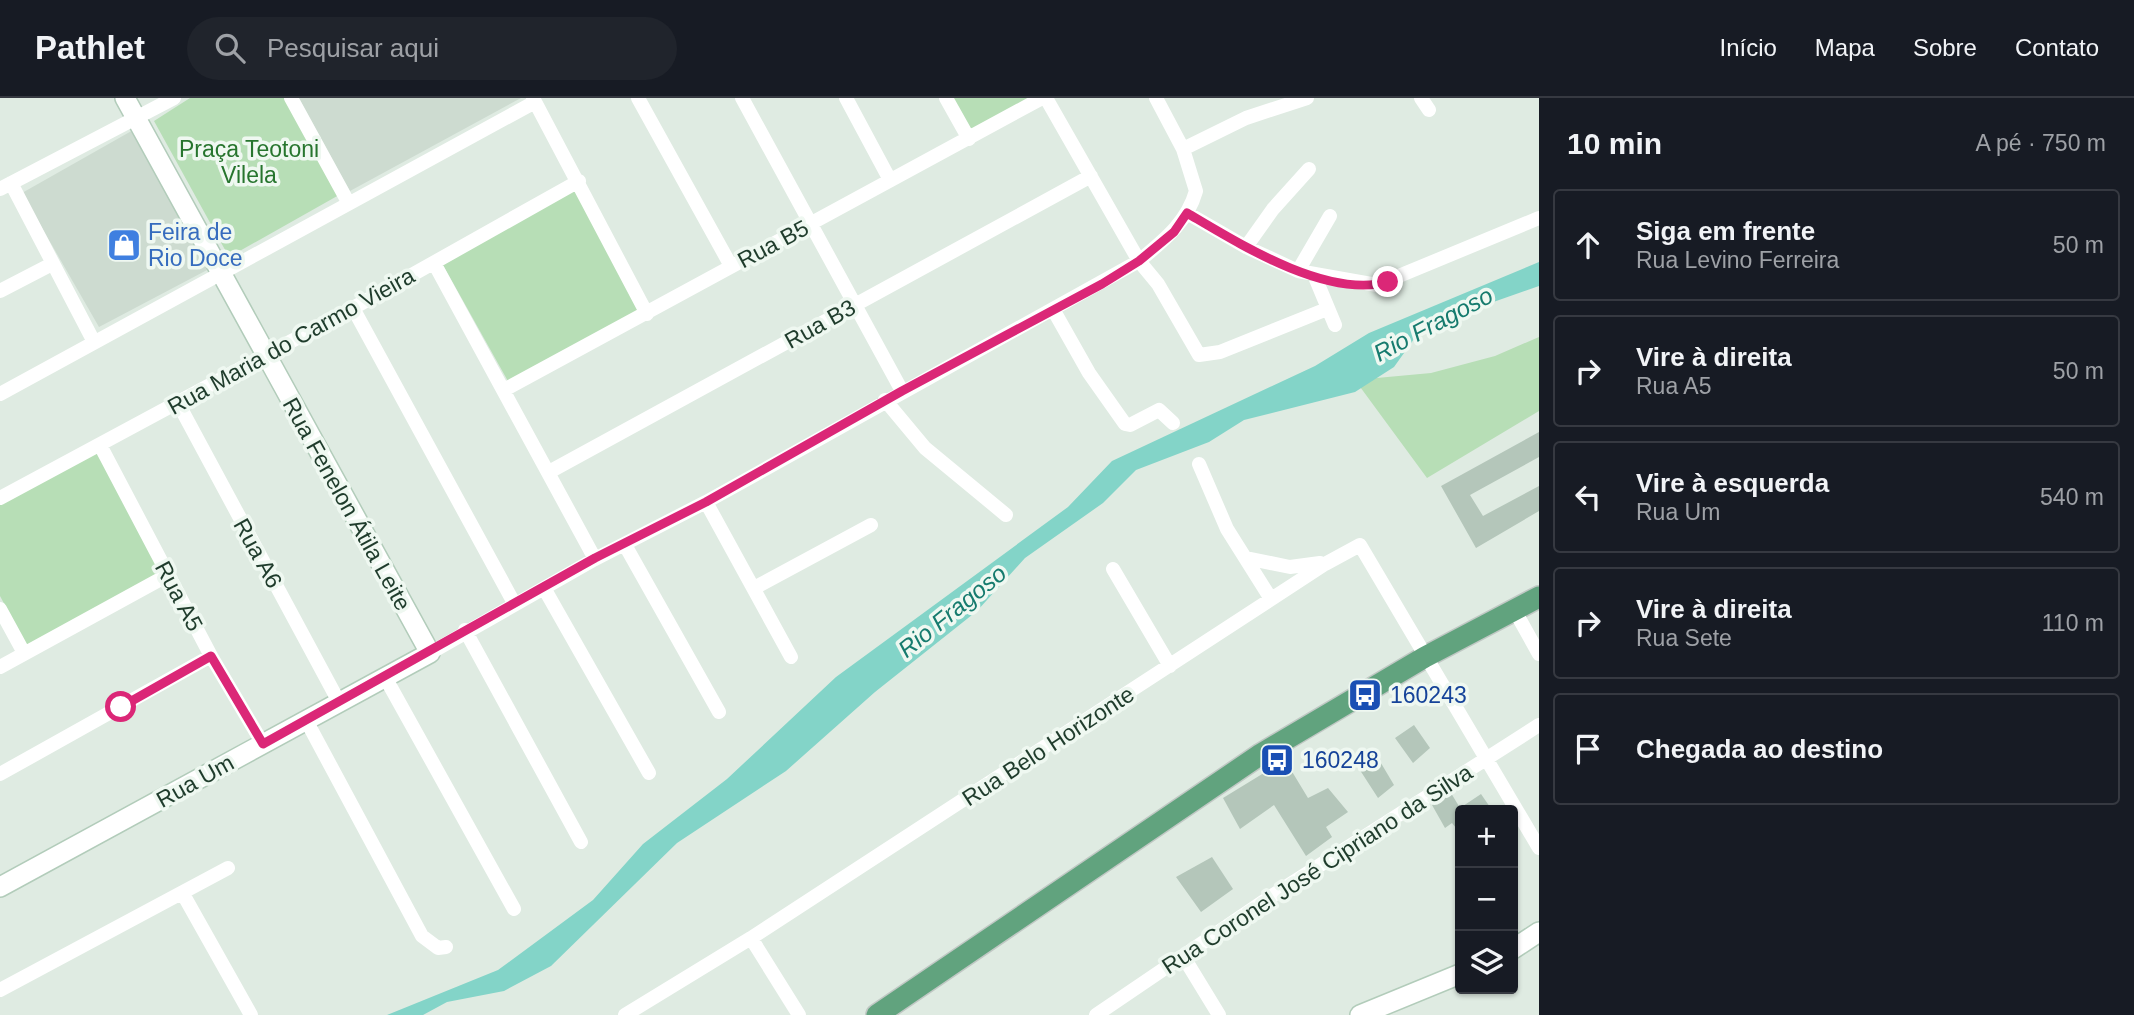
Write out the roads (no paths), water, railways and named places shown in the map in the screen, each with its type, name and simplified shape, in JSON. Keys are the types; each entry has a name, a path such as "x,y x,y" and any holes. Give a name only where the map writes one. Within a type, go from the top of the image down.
{"main road":[{"path":"877,1015 1261,754 1425,657 1539,597"}],"street":[{"name":"Rua Fenelon Átila Leite","path":"125,98 430,653"},
{"path":"94,342 6,186 174,98"},
{"path":"291,98 348,202"},
{"path":"638,98 731,266"},
{"path":"742,98 902,391"},
{"path":"846,98 890,180"},
{"path":"946,98 970,139"},
{"path":"1044,98 1139,261 1158,284 1199,355 1204,356 1327,309"},
{"name":"Rua B5","path":"504,390 1044,98"},
{"path":"1156,98 1183,149 1196,191 1187,213 1246,247 1315,277 1377,285 1539,218"},
{"path":"1183,149 1271,103 1307,98"},
{"path":"0,394 534,100 647,314"},
{"path":"1246,247 1273,209 1309,169"},
{"name":"Rua B3","path":"549,472 1091,176"},
{"name":"Rua Maria do Carmo Vieira","path":"0,498 353,308 579,181"},
{"name":"Rua Um","path":"0,887 430,653 465,630 595,558 706,502 885,400 1054,311 1139,261 1174,232 1187,213"},
{"path":"1298,271 1330,216"},
{"path":"434,263 595,558"},
{"path":"0,291 52,264"},
{"path":"1315,277 1335,325"},
{"path":"353,308 514,603"},
{"path":"1054,311 1118,417 1130,425 1159,410 1173,423"},
{"path":"885,400 925,448 1006,515"},
{"name":"Rua A6","path":"178,403 339,702"},
{"name":"Rua A5","path":"100,445 211,656 263,744"},
{"path":"1199,464 1227,529 1271,599"},
{"path":"706,502 791,657"},
{"path":"754,588 871,525"},
{"path":"625,545 719,712"},
{"name":"Rua Belo Horizonte","path":"625,1015 751,938 1271,599 1360,545 1425,657"},
{"path":"1246,558 1290,567 1334,559"},
{"path":"1114,569 1170,666"},
{"path":"0,667 168,575"},
{"path":"544,588 649,773"},
{"path":"0,610 24,653"},
{"path":"1515,611 1539,654"},
{"path":"465,630 582,842"},
{"path":"0,774 211,656"},
{"path":"1425,657 1539,848"},
{"path":"386,677 514,909"},
{"path":"306,720 422,936 438,948 446,947"},
{"name":"Rua Coronel José Cipriano da Silva","path":"1096,1015 1539,725"},
{"path":"0,990 229,868"},
{"path":"183,894 251,1015"},
{"path":"1518,946 1539,932"},
{"path":"751,938 799,1015"},
{"path":"1183,956 1219,1015"},
{"path":"1360,1015 1455,976"}],"water":[{"name":"Rio Fragoso","path":"1539,262 1539,286 1465,312 1414,339 1394,367 1355,392 1244,420 1209,442 1136,470 1103,503 1025,558 977,611 875,692 786,771 677,843 551,966 504,991 447,1002 423,1015 387,1015 498,970 593,900 643,844 727,779 836,677 1068,507 1112,461 1315,366 1369,333"}],"place":[{"name":"Feira de Rio Doce","path":"124,245"},
{"name":"160243","path":"1365,695"},
{"name":"160248","path":"1277,760"}],"park label":[{"name":"Praça Teotoni Vilela","path":"249,162"}]}
